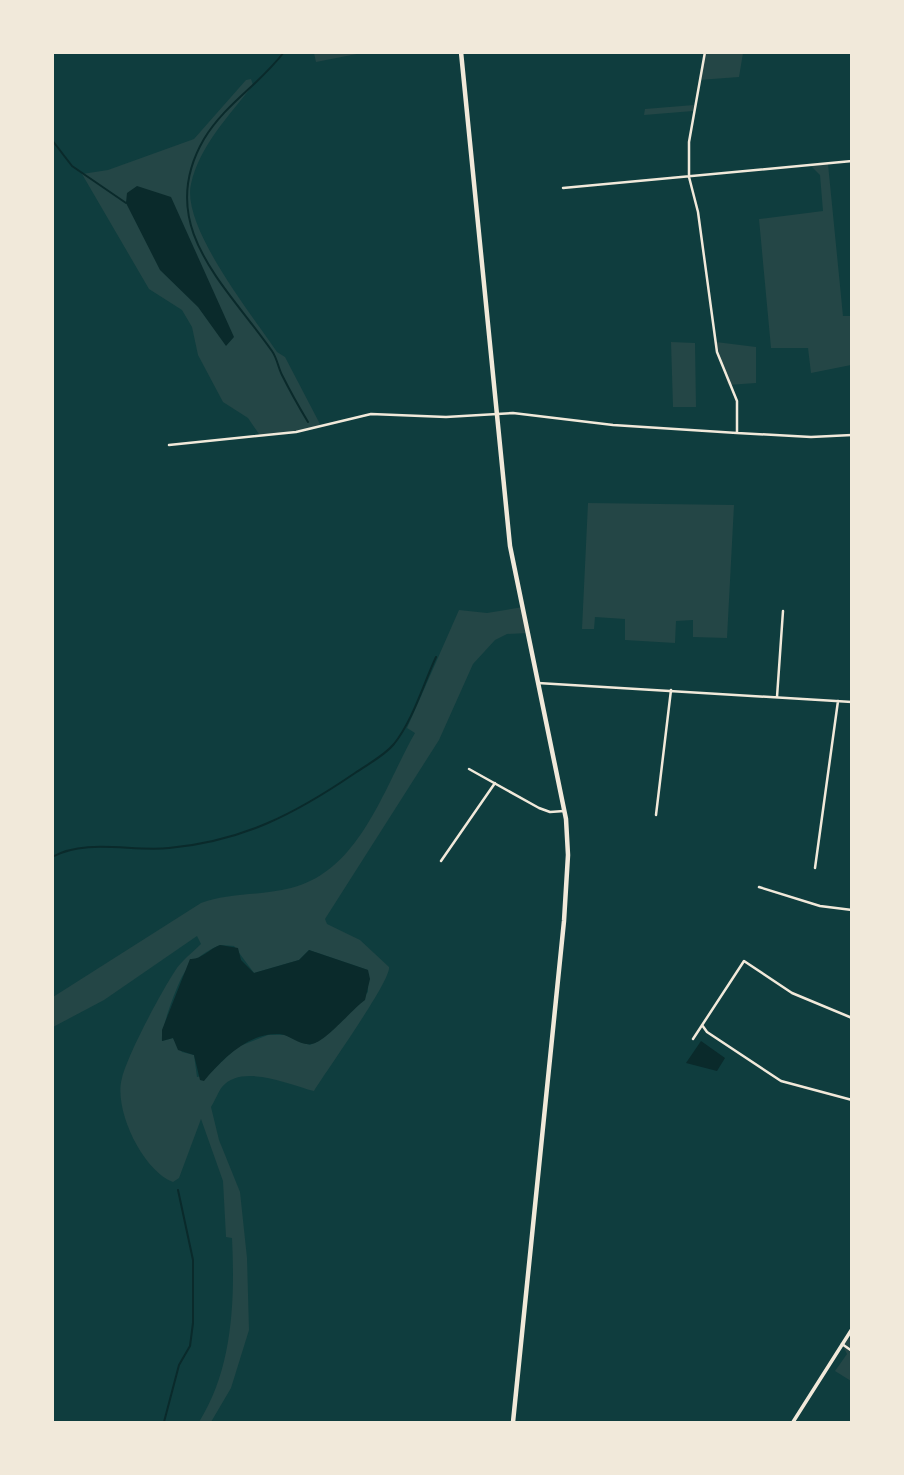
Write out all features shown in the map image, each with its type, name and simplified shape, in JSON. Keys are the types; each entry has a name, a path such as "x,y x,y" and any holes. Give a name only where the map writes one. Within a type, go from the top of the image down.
{"main road":[{"path":"461,52 510,546 564,811 568,855 564,921 513,1423"},
{"path":"793,1423 852,1329"}],"street":[{"path":"705,52 689,142 689,177 698,212 718,352 728,385 737,401 737,433"},
{"path":"563,188 852,161"},
{"path":"169,445 296,432 360,414 446,417 496,413 737,433 811,437 852,435"},
{"path":"777,697 783,611"},
{"path":"537,682 852,702"},
{"path":"656,815 671,690"},
{"path":"815,868 838,701"},
{"path":"469,769 550,812 564,811"},
{"path":"441,862 495,783"},
{"path":"759,887 820,906 852,910"},
{"path":"693,1039 744,961 792,993 852,1018"},
{"path":"702,1025 707,1032 781,1081 852,1100"},
{"path":"842,1344 852,1351"}],"shaded area":[{"path":"314,52 367,52 316,62 314,53"},
{"path":"705,53 743,53 739,77 699,80"},
{"path":"251,79 253,85 201,156 191,184 191,202 207,247 277,352 285,357 321,426 261,437 248,418 223,402 198,355 192,327 182,310 149,289 82,174 108,170 194,139 246,80"},
{"path":"694,105 693,111 644,115 645,109"},
{"path":"828,164 843,316 851,316 851,365 811,373 808,348 771,348 759,219 823,211 820,175 810,165"},
{"path":"137,186 171,197 234,337 226,346 198,307 160,270 126,203 127,193"},
{"path":"671,342 695,343 696,407 673,407"},
{"path":"716,342 756,347 756,383 728,385"},
{"path":"588,503 734,505 727,638 693,637 693,620 676,621 675,643 625,640 625,619 595,617 594,629 582,629"},
{"path":"523,607 528,633 507,634 495,640 473,664 439,740 325,919 327,924 360,940 389,967 380,989 314,1091 266,1078 241,1077 222,1087 211,1107 219,1140 240,1192 247,1258 249,1330 231,1388 211,1422 199,1422 219,1379 232,1309 232,1238 226,1237 223,1181 201,1119 179,1178 173,1182 162,1176 141,1152 133,1138 126,1122 120,1091 125,1067 154,1008 178,967 201,944 197,936 104,1000 53,1027 53,997 201,903 223,897 291,888 315,879 335,864 367,824 415,733 407,728 459,610 487,613","holes":["220,945 234,946 254,973 299,960 309,950 368,970 368,992 318,1041 310,1045 285,1035 268,1035 237,1047 209,1074 197,1077 194,1055 182,1052 173,1038 162,1041 167,1017 182,977 192,963"]},
{"path":"220,945 238,948 241,960 254,973 299,960 309,950 368,970 370,979 365,1000 317,1042 303,1043 280,1034 258,1037 237,1048 204,1081 200,1080 194,1055 178,1050 173,1038 162,1041 162,1030 190,959 198,958"},
{"path":"701,1041 725,1058 717,1071 686,1063"},
{"path":"847,1337 851,1340 851,1381 835,1371 847,1354 842,1344"}],"waterway":[{"path":"284,52 222,115 204,139 191,170 187,199 191,226 202,252 217,277 274,354 282,375 308,422"},
{"path":"52,140 72,166 126,203"},
{"path":"52,857 79,848 155,849 196,844 245,832 289,813 333,788 390,748 407,724 436,657"},
{"path":"164,1422 179,1365 190,1346 193,1323 193,1260 178,1190"}]}
